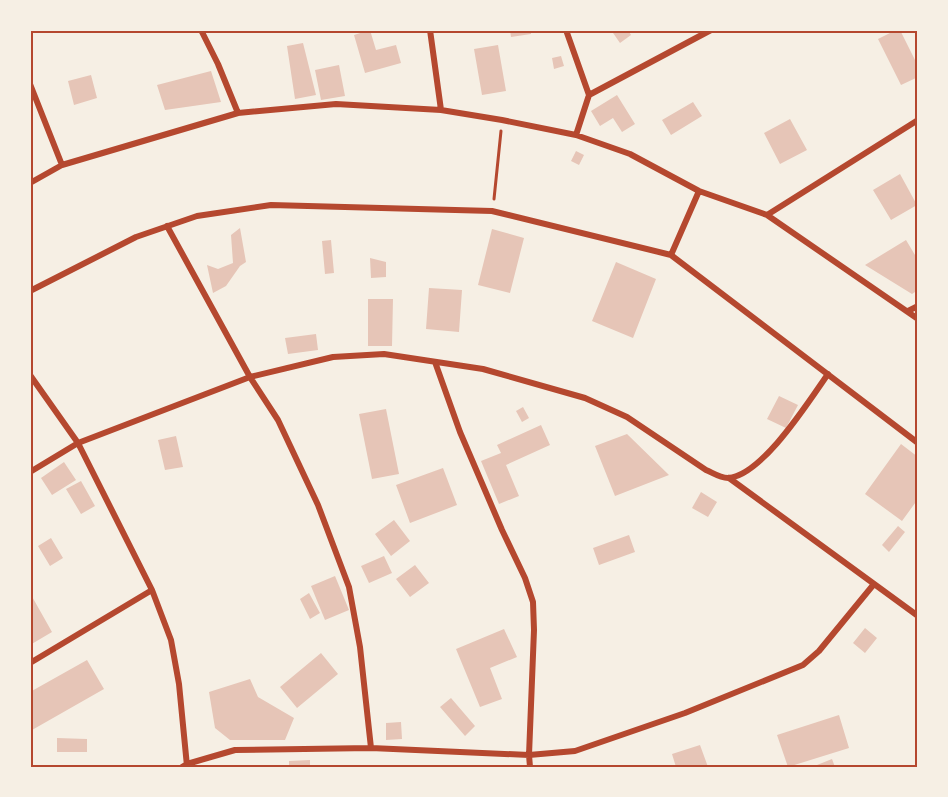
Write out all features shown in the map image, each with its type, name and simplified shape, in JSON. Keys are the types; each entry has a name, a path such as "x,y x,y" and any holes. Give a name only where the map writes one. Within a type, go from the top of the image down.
{"street":[{"path":"201,30 238,113"},
{"path":"430,30 441,110"},
{"path":"566,30 589,95 576,135"},
{"path":"589,95 711,30"},
{"path":"30,84 62,165"},
{"path":"30,183 62,165 238,113 336,104 441,110 576,135 630,154 699,191 767,215 918,319"},
{"path":"767,215 918,120"},
{"path":"671,255 699,191"},
{"path":"30,291 136,237 197,216 271,205 492,211 671,255 918,443"},
{"path":"167,226 250,377 278,420 313,494 349,587 360,647 371,748"},
{"path":"908,312 918,306"},
{"path":"30,472 78,443 250,377 333,357 384,354 483,369 585,398 627,417 706,470 720,477 729,478 740,474 773,449 828,374"},
{"path":"435,362 460,432 525,578 533,602 530,767"},
{"path":"30,375 78,443 152,590 171,640 179,684 185,766 235,750 371,748 529,755 575,751 685,713 803,665 819,651 874,584"},
{"path":"729,478 918,616"},
{"path":"30,663 152,590"}],"path":[{"path":"492,211 502,120"}],"building":[{"path":"370,30 376,50 396,45 401,63 365,73 354,35"},
{"path":"510,30 531,30 531,34 511,37"},
{"path":"611,30 628,30 631,35 620,43"},
{"path":"900,30 918,66 918,77 901,85 878,39"},
{"path":"303,43 316,95 295,99 287,46"},
{"path":"498,45 506,91 482,95 474,49"},
{"path":"561,56 564,66 554,69 552,58"},
{"path":"339,65 345,96 321,100 315,70"},
{"path":"211,71 221,102 165,110 157,85"},
{"path":"91,75 97,98 74,105 68,81"},
{"path":"617,95 635,124 622,132 613,118 600,126 591,111"},
{"path":"693,102 702,116 671,135 662,120"},
{"path":"790,119 807,150 780,164 764,133"},
{"path":"576,151 584,155 579,165 571,161"},
{"path":"900,174 917,205 891,220 873,190"},
{"path":"240,228 246,262 240,266 226,286 213,293 207,265 218,269 233,263 231,235"},
{"path":"492,229 524,238 510,293 478,285"},
{"path":"331,240 334,273 325,274 322,241"},
{"path":"906,240 918,260 918,290 912,294 865,265"},
{"path":"370,258 386,262 386,277 371,278"},
{"path":"616,262 656,279 633,338 592,321"},
{"path":"429,288 462,290 459,332 426,329"},
{"path":"368,299 393,299 392,346 368,346"},
{"path":"316,334 318,350 288,354 285,338"},
{"path":"779,396 798,405 786,428 767,419"},
{"path":"523,407 529,418 522,422 516,411"},
{"path":"386,409 399,474 372,479 359,414"},
{"path":"541,425 550,445 506,465 519,496 499,504 481,461 501,453 497,445"},
{"path":"627,434 669,475 615,496 595,446"},
{"path":"176,436 183,467 165,470 158,440"},
{"path":"901,444 918,457 918,499 902,521 865,494"},
{"path":"64,462 76,480 52,495 41,478"},
{"path":"443,468 457,505 410,523 396,485"},
{"path":"81,481 95,506 81,514 66,489"},
{"path":"701,492 717,502 708,517 692,508"},
{"path":"394,520 410,541 391,556 375,534"},
{"path":"898,526 905,532 889,552 882,545"},
{"path":"629,535 635,552 599,565 593,548"},
{"path":"51,538 63,558 50,566 38,546"},
{"path":"384,556 392,573 369,583 361,566"},
{"path":"415,565 429,583 410,597 396,579"},
{"path":"335,576 349,610 325,620 311,586"},
{"path":"30,593 52,632 30,645"},
{"path":"309,593 320,613 310,619 300,599"},
{"path":"865,628 877,638 865,653 853,643"},
{"path":"504,629 517,657 490,668 502,699 480,707 456,649"},
{"path":"321,653 338,674 297,708 280,687"},
{"path":"87,660 104,689 32,730 30,692"},
{"path":"250,679 258,697 294,718 285,740 230,740 215,728 209,692"},
{"path":"451,698 475,726 465,736 440,707"},
{"path":"839,715 849,748 788,767 777,735"},
{"path":"401,722 402,739 386,740 386,723"},
{"path":"57,738 87,739 87,752 57,752"},
{"path":"700,745 708,767 676,767 672,754"},
{"path":"832,759 835,767 812,767"},
{"path":"310,760 310,767 289,767 289,761"}]}
